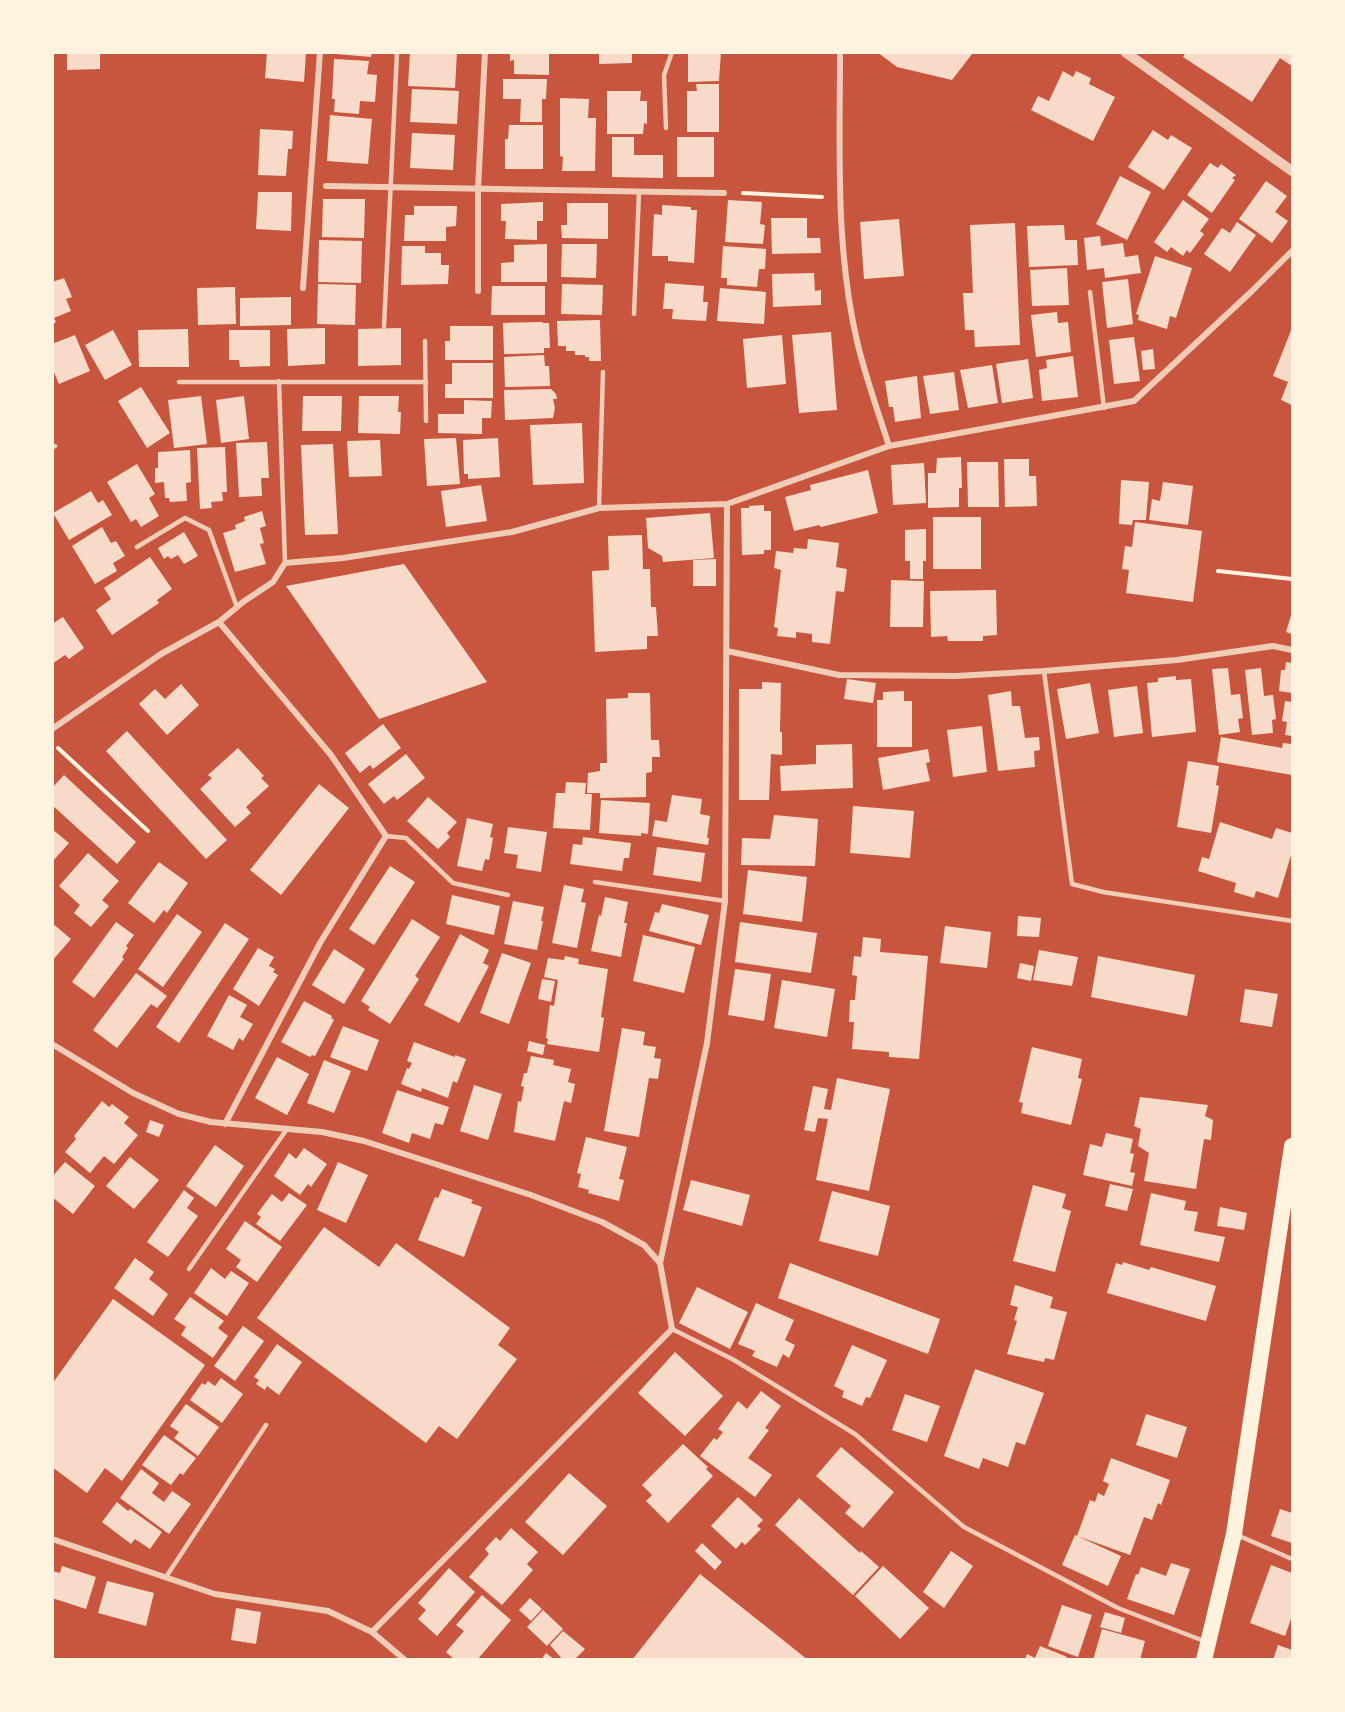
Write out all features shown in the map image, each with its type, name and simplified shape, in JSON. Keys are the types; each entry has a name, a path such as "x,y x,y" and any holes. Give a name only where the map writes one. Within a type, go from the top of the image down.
{"highway":[{"path":"1206,1651 1234,1534 1293,1146"}],"street":[{"path":"303,288 320,52"},
{"path":"478,291 478,189 485,52"},
{"path":"840,52 839,198 846,274 857,341 889,446"},
{"path":"1125,52 1293,171"},
{"path":"327,186 724,193"},
{"path":"52,729 161,654 219,622 273,582 285,563 343,558 512,532 599,508 727,504 889,446 1134,401 1293,251"},
{"path":"372,1632 672,1329 660,1263 707,1043 725,901 727,504"},
{"path":"219,622 331,755 386,836 320,943 225,1124"},
{"path":"727,651 839,675 956,676 1177,660 1274,646 1293,650"},
{"path":"52,1044 133,1093 179,1114 225,1124 322,1132 364,1141 531,1195 602,1222 644,1245 660,1263"},
{"path":"52,1539 215,1594 328,1611 372,1632 405,1659"}],"lane":[{"path":"384,327 397,52"},
{"path":"666,128 664,75 672,52"},
{"path":"634,314 639,192"},
{"path":"1090,292 1104,408"},
{"path":"425,341 426,421"},
{"path":"599,508 603,372"},
{"path":"279,381 285,563"},
{"path":"180,382 426,382"},
{"path":"136,548 185,518 208,530 237,607"},
{"path":"1044,671 1072,884 1103,892 1293,921"},
{"path":"386,836 406,838 453,883 508,895"},
{"path":"595,882 725,901"},
{"path":"189,1269 287,1130"},
{"path":"672,1329 734,1360 855,1434 964,1527 1118,1608 1206,1651"},
{"path":"166,1577 266,1425"},
{"path":"1234,1534 1293,1559"}],"path":[{"path":"724,193 839,198"},
{"path":"1218,571 1293,579"},
{"path":"52,744 148,831"}],"building":[{"path":"67,52 100,52 100,69 67,70"},
{"path":"267,52 306,52 304,82 265,78"},
{"path":"336,52 372,52 371,57 336,54"},
{"path":"410,52 457,52 455,88 408,86"},
{"path":"510,52 549,52 549,75 514,74 514,60 510,61"},
{"path":"599,52 632,52 632,63 599,64"},
{"path":"688,52 721,52 719,81 688,82"},
{"path":"877,52 970,52 972,54 952,80 897,67"},
{"path":"1186,52 1292,52 1292,66 1280,58 1252,102 1183,57"},
{"path":"334,59 369,61 367,74 377,75 375,102 360,101 359,114 334,112 335,99 332,99"},
{"path":"1063,71 1073,77 1076,71 1091,78 1089,84 1115,97 1093,141 1031,110 1038,96 1049,101"},
{"path":"503,79 547,79 546,99 542,99 542,122 520,122 521,99 503,99"},
{"path":"696,84 719,84 719,132 687,132 687,91 697,91"},
{"path":"412,89 459,91 457,124 410,122"},
{"path":"607,91 641,91 640,101 647,101 647,124 644,123 643,134 607,134"},
{"path":"560,98 589,99 588,118 596,118 595,171 562,171"},
{"path":"330,115 372,119 368,164 327,161"},
{"path":"509,125 543,125 543,169 505,169 505,139 508,139"},
{"path":"260,129 293,131 292,149 288,149 286,176 258,175"},
{"path":"1153,130 1168,140 1171,135 1192,148 1164,190 1128,167"},
{"path":"412,133 455,135 453,170 410,168"},
{"path":"612,137 634,137 634,155 663,155 663,178 612,177"},
{"path":"677,137 714,137 714,177 677,177"},
{"path":"1210,163 1218,168 1221,164 1236,175 1232,178 1235,180 1212,213 1187,195"},
{"path":"1120,176 1151,192 1127,240 1096,224"},
{"path":"1266,181 1287,196 1275,212 1288,221 1272,243 1239,219"},
{"path":"258,192 292,192 291,231 256,229"},
{"path":"323,199 365,199 364,238 322,237"},
{"path":"728,200 762,202 760,224 765,225 763,244 725,242"},
{"path":"1183,200 1209,219 1200,231 1204,234 1190,253 1187,250 1183,256 1171,247 1167,252 1154,242"},
{"path":"543,202 543,221 537,221 537,240 505,239 506,221 501,221 501,204"},
{"path":"567,203 608,203 608,239 562,238 561,225 567,225"},
{"path":"662,205 691,207 691,210 697,210 694,263 668,261 668,256 652,256 654,214 662,215"},
{"path":"414,206 457,206 456,226 446,227 446,241 404,241 405,215 414,215"},
{"path":"771,218 807,218 807,238 820,238 821,253 772,254"},
{"path":"899,219 904,276 864,279 860,222"},
{"path":"1237,222 1256,235 1230,272 1204,254 1222,228 1230,233"},
{"path":"1015,223 1020,345 975,347 974,330 965,330 963,293 973,293 970,225"},
{"path":"1064,225 1065,240 1077,240 1078,265 1029,267 1027,226"},
{"path":"1100,236 1101,246 1123,243 1125,257 1138,255 1141,273 1105,278 1104,268 1087,270 1084,238"},
{"path":"319,240 362,241 361,283 318,282"},
{"path":"547,244 547,282 501,282 501,263 514,262 514,245"},
{"path":"562,244 597,244 596,278 561,277"},
{"path":"402,246 425,246 425,253 441,253 441,265 449,265 448,284 401,285"},
{"path":"723,246 766,249 765,269 759,269 757,287 727,285 727,278 721,278"},
{"path":"1155,256 1192,268 1176,318 1170,316 1167,329 1138,320 1139,315 1136,314"},
{"path":"1067,268 1069,305 1032,306 1030,270"},
{"path":"814,273 815,291 821,290 821,305 773,307 772,274"},
{"path":"64,278 72,297 66,299 71,311 54,318 56,322 52,324 52,282"},
{"path":"1128,279 1133,324 1107,328 1102,282"},
{"path":"665,283 704,286 703,302 708,302 706,321 672,319 673,309 663,309"},
{"path":"318,284 356,285 355,325 317,324"},
{"path":"562,284 603,285 602,315 561,314"},
{"path":"492,286 545,286 545,315 491,315"},
{"path":"235,287 236,324 198,325 197,288"},
{"path":"720,288 766,292 764,324 717,321"},
{"path":"291,297 291,325 240,326 240,298"},
{"path":"1057,312 1058,323 1068,322 1071,352 1036,357 1031,315"},
{"path":"600,320 601,361 589,361 589,357 585,355 575,355 575,351 566,351 566,346 558,346 557,321"},
{"path":"503,323 549,323 550,348 544,348 544,353 504,354"},
{"path":"450,326 493,326 493,360 445,360 445,341 450,341"},
{"path":"325,328 325,364 288,366 287,329"},
{"path":"401,328 401,365 358,366 358,329"},
{"path":"1292,328 1292,405 1281,400 1288,382 1273,376"},
{"path":"188,329 189,367 139,367 138,330"},
{"path":"113,330 132,365 105,380 85,345"},
{"path":"229,330 270,330 270,366 240,367 239,360 229,360"},
{"path":"831,332 837,410 799,413 792,335"},
{"path":"75,335 90,371 59,384 52,368 52,344"},
{"path":"782,335 786,384 747,388 743,339"},
{"path":"1134,337 1140,381 1114,384 1109,340"},
{"path":"1153,349 1155,369 1143,370 1141,351"},
{"path":"544,355 545,366 549,366 550,386 505,387 504,357"},
{"path":"1073,356 1078,397 1042,401 1039,370 1047,368 1046,360"},
{"path":"1028,359 1033,398 1002,403 996,364"},
{"path":"452,363 493,363 493,398 445,398 445,384 452,384"},
{"path":"992,365 998,403 968,408 960,370"},
{"path":"954,372 959,410 930,414 923,376"},
{"path":"917,376 921,418 895,422 893,407 889,407 885,381"},
{"path":"141,387 170,433 147,448 118,401"},
{"path":"551,389 557,399 553,399 555,408 553,418 505,420 504,390"},
{"path":"201,396 207,444 174,448 168,400"},
{"path":"244,396 249,439 221,443 216,400"},
{"path":"303,396 342,396 341,431 302,431"},
{"path":"359,396 399,396 400,434 358,433"},
{"path":"464,400 492,401 491,418 482,418 482,434 438,433 438,414 464,414"},
{"path":"582,423 584,483 533,485 530,425"},
{"path":"456,438 460,484 427,486 424,439"},
{"path":"498,438 500,477 468,479 468,474 464,474 463,440"},
{"path":"380,440 382,476 349,477 347,441"},
{"path":"267,442 269,478 261,478 262,496 239,497 236,443"},
{"path":"333,444 338,534 305,535 301,445"},
{"path":"225,447 227,492 222,492 223,501 211,502 212,508 200,509 197,448"},
{"path":"190,450 191,482 186,483 187,501 170,502 169,498 165,498 164,482 155,483 158,452"},
{"path":"961,457 962,488 959,488 959,507 928,508 928,473 936,473 937,458"},
{"path":"1004,459 1029,459 1029,476 1036,476 1037,506 1005,507"},
{"path":"967,462 998,462 999,507 968,507"},
{"path":"924,463 926,503 893,505 891,465"},
{"path":"137,464 155,494 149,498 159,516 141,527 136,519 131,522 107,482"},
{"path":"868,470 878,513 794,531 785,497 811,490 810,485"},
{"path":"1121,480 1149,482 1146,520 1133,520 1132,525 1119,524"},
{"path":"1163,482 1193,486 1188,525 1149,520 1152,499 1160,501"},
{"path":"481,485 487,521 446,527 441,491"},
{"path":"91,491 98,503 103,500 112,515 69,540 53,513"},
{"path":"764,505 764,511 771,511 771,550 764,550 764,554 742,555 741,508"},
{"path":"262,511 266,526 260,528 264,543 260,544 266,564 235,572 223,533 236,529 235,525 245,521 244,517"},
{"path":"710,513 714,558 663,562 662,556 648,548 646,518"},
{"path":"933,517 981,517 981,569 933,569"},
{"path":"1135,522 1202,531 1193,602 1126,593 1129,570 1122,569 1125,546 1132,547"},
{"path":"102,527 111,543 116,541 125,556 113,563 117,571 95,584 72,546"},
{"path":"926,529 926,561 923,561 923,579 910,579 910,561 905,561 905,530"},
{"path":"184,532 198,556 184,564 178,555 171,559 168,556 164,559 158,548"},
{"path":"642,535 643,569 650,569 651,607 656,607 658,636 647,636 647,649 595,652 592,571 609,570 608,536"},
{"path":"808,539 839,543 836,567 847,569 844,592 836,591 830,644 812,642 812,634 796,632 796,638 777,636 778,628 774,627 781,570 774,568 776,551 793,553 794,548 807,549"},
{"path":"150,557 172,589 157,600 159,603 112,635 96,610 111,599 104,588"},
{"path":"716,559 716,586 693,586 693,560"},
{"path":"404,564 487,682 379,719 286,586"},
{"path":"891,580 924,581 923,627 890,627"},
{"path":"996,590 997,635 983,636 983,641 948,641 947,636 931,637 930,591"},
{"path":"1292,612 1292,634 1286,632"},
{"path":"63,617 84,648 69,659 65,655 52,664 52,624"},
{"path":"1286,662 1292,663 1292,693 1279,691 1281,670 1285,670"},
{"path":"1228,668 1231,695 1240,694 1243,718 1238,719 1240,732 1219,735 1212,669"},
{"path":"1261,668 1264,696 1273,695 1276,719 1272,720 1273,733 1252,735 1245,670"},
{"path":"1176,676 1176,680 1191,679 1196,732 1152,737 1147,683 1158,682 1158,678"},
{"path":"847,679 876,683 873,703 844,699"},
{"path":"762,682 781,683 782,755 771,754 769,800 739,800 739,689 762,689"},
{"path":"1090,683 1099,733 1066,739 1057,689"},
{"path":"181,684 199,705 167,735 139,704 155,689 165,699"},
{"path":"1137,686 1143,733 1114,737 1108,690"},
{"path":"904,691 904,701 912,701 912,747 877,747 877,700 883,700 883,692"},
{"path":"1011,691 1012,706 1020,706 1025,738 1039,737 1040,750 1034,751 1035,767 998,771 988,695"},
{"path":"628,693 650,693 651,740 659,740 660,757 652,757 652,772 646,773 646,797 600,798 600,793 587,793 588,773 600,771 600,763 607,763 606,699 628,698"},
{"path":"1285,701 1292,702 1292,736 1285,735 1287,722 1282,721"},
{"path":"383,724 401,748 373,769 370,765 360,773 345,753"},
{"path":"982,726 987,772 953,777 947,730"},
{"path":"127,731 227,840 206,859 106,751"},
{"path":"1221,737 1282,748 1283,743 1292,744 1292,775 1217,762"},
{"path":"852,744 853,788 781,791 780,766 816,764 816,745"},
{"path":"238,748 264,776 261,778 269,786 246,807 251,813 235,827 200,789 212,778 208,775"},
{"path":"928,749 930,762 926,763 930,781 883,790 878,758"},
{"path":"406,754 425,778 397,800 394,796 384,804 368,784"},
{"path":"1188,761 1219,766 1216,785 1219,786 1211,833 1177,827"},
{"path":"64,775 136,842 117,864 52,805 52,788"},
{"path":"566,782 586,783 585,794 592,794 590,830 553,828 556,793 565,793"},
{"path":"319,784 349,808 281,895 250,870"},
{"path":"672,795 702,799 700,814 710,816 708,845 652,836 655,820 667,822"},
{"path":"428,797 457,822 447,833 450,837 438,849 407,821"},
{"path":"601,800 650,803 648,834 641,833 641,836 599,833"},
{"path":"853,806 914,811 910,858 850,853"},
{"path":"774,815 818,819 815,866 741,865 742,838 770,839"},
{"path":"467,818 493,824 489,860 485,859 482,871 457,866"},
{"path":"1220,822 1272,839 1276,828 1292,833 1292,852 1278,898 1256,891 1254,898 1234,892 1236,883 1198,871 1202,857 1209,859"},
{"path":"508,827 547,832 541,872 516,868 518,855 504,853"},
{"path":"52,829 69,843 52,862"},
{"path":"583,837 631,843 629,858 624,858 622,871 570,864 573,844 582,845"},
{"path":"657,847 705,853 701,882 653,875"},
{"path":"88,853 119,881 102,900 109,906 91,927 74,913 80,905 59,886"},
{"path":"159,862 188,883 167,913 164,910 154,923 128,903"},
{"path":"390,866 415,882 374,945 349,929"},
{"path":"748,870 807,877 802,922 743,914"},
{"path":"564,885 584,889 581,902 586,903 577,948 552,943"},
{"path":"452,895 500,906 494,935 446,924"},
{"path":"605,897 628,902 621,957 591,951"},
{"path":"513,901 544,907 537,950 504,944"},
{"path":"662,904 709,915 701,945 649,931 655,912 659,913"},
{"path":"177,914 202,932 163,987 138,969"},
{"path":"1018,916 1041,918 1039,937 1017,936"},
{"path":"412,919 440,937 415,976 419,979 390,1024 368,1010 370,1007 361,1001"},
{"path":"116,922 134,935 126,946 128,948 122,957 124,959 94,998 72,982"},
{"path":"740,922 817,933 811,973 735,962"},
{"path":"52,923 71,939 52,961"},
{"path":"225,923 249,939 179,1043 156,1027"},
{"path":"945,926 991,932 987,968 940,963"},
{"path":"460,934 489,950 483,963 489,966 459,1023 424,1005"},
{"path":"643,935 695,947 684,993 633,981"},
{"path":"863,937 881,939 880,952 928,956 919,1059 889,1057 889,1052 852,1049 854,1022 849,1022 850,1000 855,1000 857,976 852,975 854,956 861,957"},
{"path":"258,948 274,957 269,966 275,969 273,972 278,975 259,1006 233,989"},
{"path":"334,949 365,969 344,1004 312,985"},
{"path":"1039,950 1078,957 1072,986 1033,980"},
{"path":"502,953 531,963 509,1024 480,1013"},
{"path":"565,956 579,959 578,964 608,969 599,1052 547,1044 550,1005 554,1006 558,980 544,977 548,958 564,960"},
{"path":"1098,956 1195,975 1187,1016 1091,997"},
{"path":"1020,963 1034,966 1031,981 1017,978"},
{"path":"735,969 771,974 764,1021 728,1015"},
{"path":"136,973 167,996 157,1008 151,1004 117,1048 93,1030"},
{"path":"542,979 555,981 551,1002 538,999"},
{"path":"782,980 835,989 827,1037 774,1028"},
{"path":"1245,989 1278,994 1272,1027 1240,1022"},
{"path":"229,995 247,1005 240,1017 253,1024 243,1041 239,1038 233,1050 207,1036"},
{"path":"304,1001 332,1016 334,1020 315,1056 310,1057 281,1042"},
{"path":"343,1026 379,1040 367,1071 330,1057"},
{"path":"622,1028 645,1032 643,1045 656,1047 654,1058 661,1059 658,1079 649,1078 639,1137 604,1131"},
{"path":"529,1041 545,1045 543,1055 527,1051"},
{"path":"414,1042 466,1059 457,1083 453,1081 448,1098 422,1088 421,1092 401,1084 407,1068 409,1069 412,1063 407,1061"},
{"path":"1032,1047 1082,1059 1078,1078 1082,1079 1071,1125 1021,1113 1023,1103 1019,1102"},
{"path":"531,1056 554,1060 553,1065 571,1069 568,1082 575,1084 571,1103 564,1101 555,1141 514,1132 518,1101 521,1102 524,1087 521,1086"},
{"path":"277,1057 309,1074 287,1115 255,1098"},
{"path":"324,1060 351,1071 334,1113 307,1103"},
{"path":"837,1078 890,1089 869,1191 816,1180 828,1119 818,1118 815,1132 804,1130 813,1086 828,1089 824,1109 831,1110"},
{"path":"474,1085 502,1094 488,1140 460,1131"},
{"path":"397,1090 449,1107 443,1125 435,1123 430,1139 412,1133 409,1143 382,1133"},
{"path":"1140,1097 1208,1105 1205,1116 1213,1120 1211,1140 1204,1139 1196,1189 1144,1181 1149,1153 1138,1146 1141,1129 1134,1126"},
{"path":"102,1101 109,1107 112,1104 129,1117 124,1123 138,1135 114,1164 104,1156 90,1173 65,1152 76,1139 74,1136"},
{"path":"150,1120 164,1125 159,1137 146,1132"},
{"path":"1106,1133 1133,1139 1130,1153 1134,1154 1130,1172 1135,1173 1132,1186 1083,1175 1090,1144 1102,1147"},
{"path":"586,1137 627,1147 619,1179 624,1180 619,1201 588,1193 589,1190 578,1187 581,1174 577,1173"},
{"path":"215,1145 244,1166 216,1207 186,1186"},
{"path":"304,1148 327,1164 311,1187 308,1184 300,1195 274,1176 289,1153 296,1159"},
{"path":"130,1157 159,1180 134,1209 106,1186"},
{"path":"65,1162 95,1186 73,1214 52,1197 52,1177"},
{"path":"338,1162 368,1175 346,1223 317,1210"},
{"path":"691,1180 750,1195 742,1226 683,1210"},
{"path":"1110,1184 1133,1189 1127,1211 1105,1206"},
{"path":"1033,1185 1066,1194 1062,1208 1071,1211 1055,1272 1013,1261"},
{"path":"442,1189 473,1200 471,1203 482,1207 464,1257 418,1240 435,1197 438,1198"},
{"path":"184,1190 194,1198 187,1208 198,1216 168,1257 147,1242"},
{"path":"832,1191 890,1206 878,1256 819,1241"},
{"path":"289,1193 307,1205 280,1241 256,1224 261,1217 257,1214 272,1194 282,1202"},
{"path":"1151,1193 1186,1201 1184,1210 1198,1212 1194,1231 1225,1237 1219,1262 1140,1245"},
{"path":"1220,1207 1247,1213 1244,1230 1217,1226"},
{"path":"245,1221 282,1247 257,1282 236,1267 241,1260 226,1249"},
{"path":"324,1227 379,1267 396,1243 510,1328 498,1345 517,1359 457,1439 439,1426 426,1443 257,1318"},
{"path":"135,1258 154,1272 149,1279 168,1294 153,1316 114,1288"},
{"path":"1123,1262 1149,1270 1151,1267 1216,1286 1206,1321 1107,1293 1116,1263 1122,1265"},
{"path":"790,1263 940,1319 928,1354 778,1298"},
{"path":"211,1268 225,1279 231,1271 249,1283 227,1316 194,1293"},
{"path":"1015,1285 1053,1297 1050,1308 1067,1312 1054,1360 1045,1358 1044,1362 1007,1354 1017,1321 1014,1320 1018,1307 1010,1305"},
{"path":"697,1287 748,1312 730,1349 679,1323"},
{"path":"190,1297 224,1321 218,1328 228,1336 213,1358 181,1335 186,1327 174,1319"},
{"path":"113,1299 205,1365 122,1481 105,1468 87,1493 52,1467 52,1384"},
{"path":"756,1303 794,1320 785,1340 795,1345 789,1358 783,1354 777,1367 752,1356 755,1351 738,1344"},
{"path":"243,1326 264,1341 235,1381 214,1366"},
{"path":"277,1344 302,1362 279,1395 267,1386 265,1390 256,1384 259,1380 254,1377"},
{"path":"852,1345 887,1360 870,1398 866,1397 862,1406 842,1397 844,1391 834,1386"},
{"path":"675,1352 723,1396 685,1436 638,1393"},
{"path":"975,1369 1044,1393 1025,1445 1016,1442 1008,1467 983,1458 979,1469 944,1456"},
{"path":"221,1378 243,1394 222,1423 190,1400 202,1383 205,1385 208,1381 215,1386"},
{"path":"761,1391 781,1406 765,1428 769,1430 748,1458 772,1475 755,1497 700,1456 714,1438 717,1440 723,1432 718,1429 738,1401 747,1409"},
{"path":"905,1394 940,1406 927,1442 892,1430"},
{"path":"186,1404 219,1427 198,1456 174,1438 179,1432 170,1426"},
{"path":"1146,1414 1187,1427 1177,1458 1136,1445"},
{"path":"164,1435 196,1458 183,1475 180,1473 171,1485 142,1465"},
{"path":"683,1444 708,1467 706,1469 713,1476 668,1523 646,1501 652,1495 642,1485"},
{"path":"841,1447 894,1492 863,1528 845,1513 851,1506 816,1476"},
{"path":"1111,1458 1170,1480 1161,1505 1158,1503 1152,1520 1144,1517 1130,1555 1077,1536 1090,1500 1095,1502 1098,1493 1104,1496 1109,1484 1103,1481"},
{"path":"141,1469 159,1483 152,1493 164,1502 172,1491 191,1504 169,1534 120,1498"},
{"path":"569,1473 607,1506 563,1555 525,1522"},
{"path":"738,1497 763,1520 757,1526 761,1529 745,1545 742,1542 736,1549 711,1526"},
{"path":"799,1498 860,1553 861,1551 879,1567 853,1595 775,1525"},
{"path":"117,1502 162,1532 150,1549 135,1539 131,1544 102,1522"},
{"path":"1280,1509 1292,1513 1292,1543 1271,1536"},
{"path":"511,1528 538,1552 527,1564 533,1570 502,1605 469,1577 489,1554 485,1549 496,1537 500,1541"},
{"path":"1075,1535 1121,1556 1108,1586 1062,1565"},
{"path":"702,1543 722,1562 715,1570 695,1551"},
{"path":"951,1551 973,1566 944,1608 923,1592"},
{"path":"1171,1563 1190,1569 1174,1615 1127,1599 1141,1567 1166,1576"},
{"path":"1271,1565 1292,1573 1292,1616 1285,1636 1250,1623"},
{"path":"62,1566 96,1577 86,1609 52,1598 52,1571 60,1573"},
{"path":"883,1566 929,1608 900,1639 855,1596"},
{"path":"449,1568 475,1592 437,1636 418,1619 426,1610 418,1603"},
{"path":"700,1574 808,1660 632,1660"},
{"path":"107,1581 154,1593 146,1626 98,1613"},
{"path":"482,1595 511,1620 477,1660 455,1660 446,1652 464,1631 456,1625"},
{"path":"530,1598 542,1609 531,1621 519,1610"},
{"path":"1062,1605 1092,1615 1078,1657 1048,1646"},
{"path":"236,1608 261,1612 256,1644 231,1640"},
{"path":"543,1610 563,1629 547,1646 527,1627"},
{"path":"1105,1612 1125,1618 1121,1633 1100,1627"},
{"path":"1102,1629 1145,1641 1140,1660 1093,1660"},
{"path":"563,1631 585,1649 574,1660 563,1660 550,1645"},
{"path":"1278,1645 1292,1650 1292,1660 1273,1660"},
{"path":"1040,1646 1070,1660 1025,1660 1027,1654 1035,1658"},
{"path":"546,1653 555,1660 541,1660"}]}
